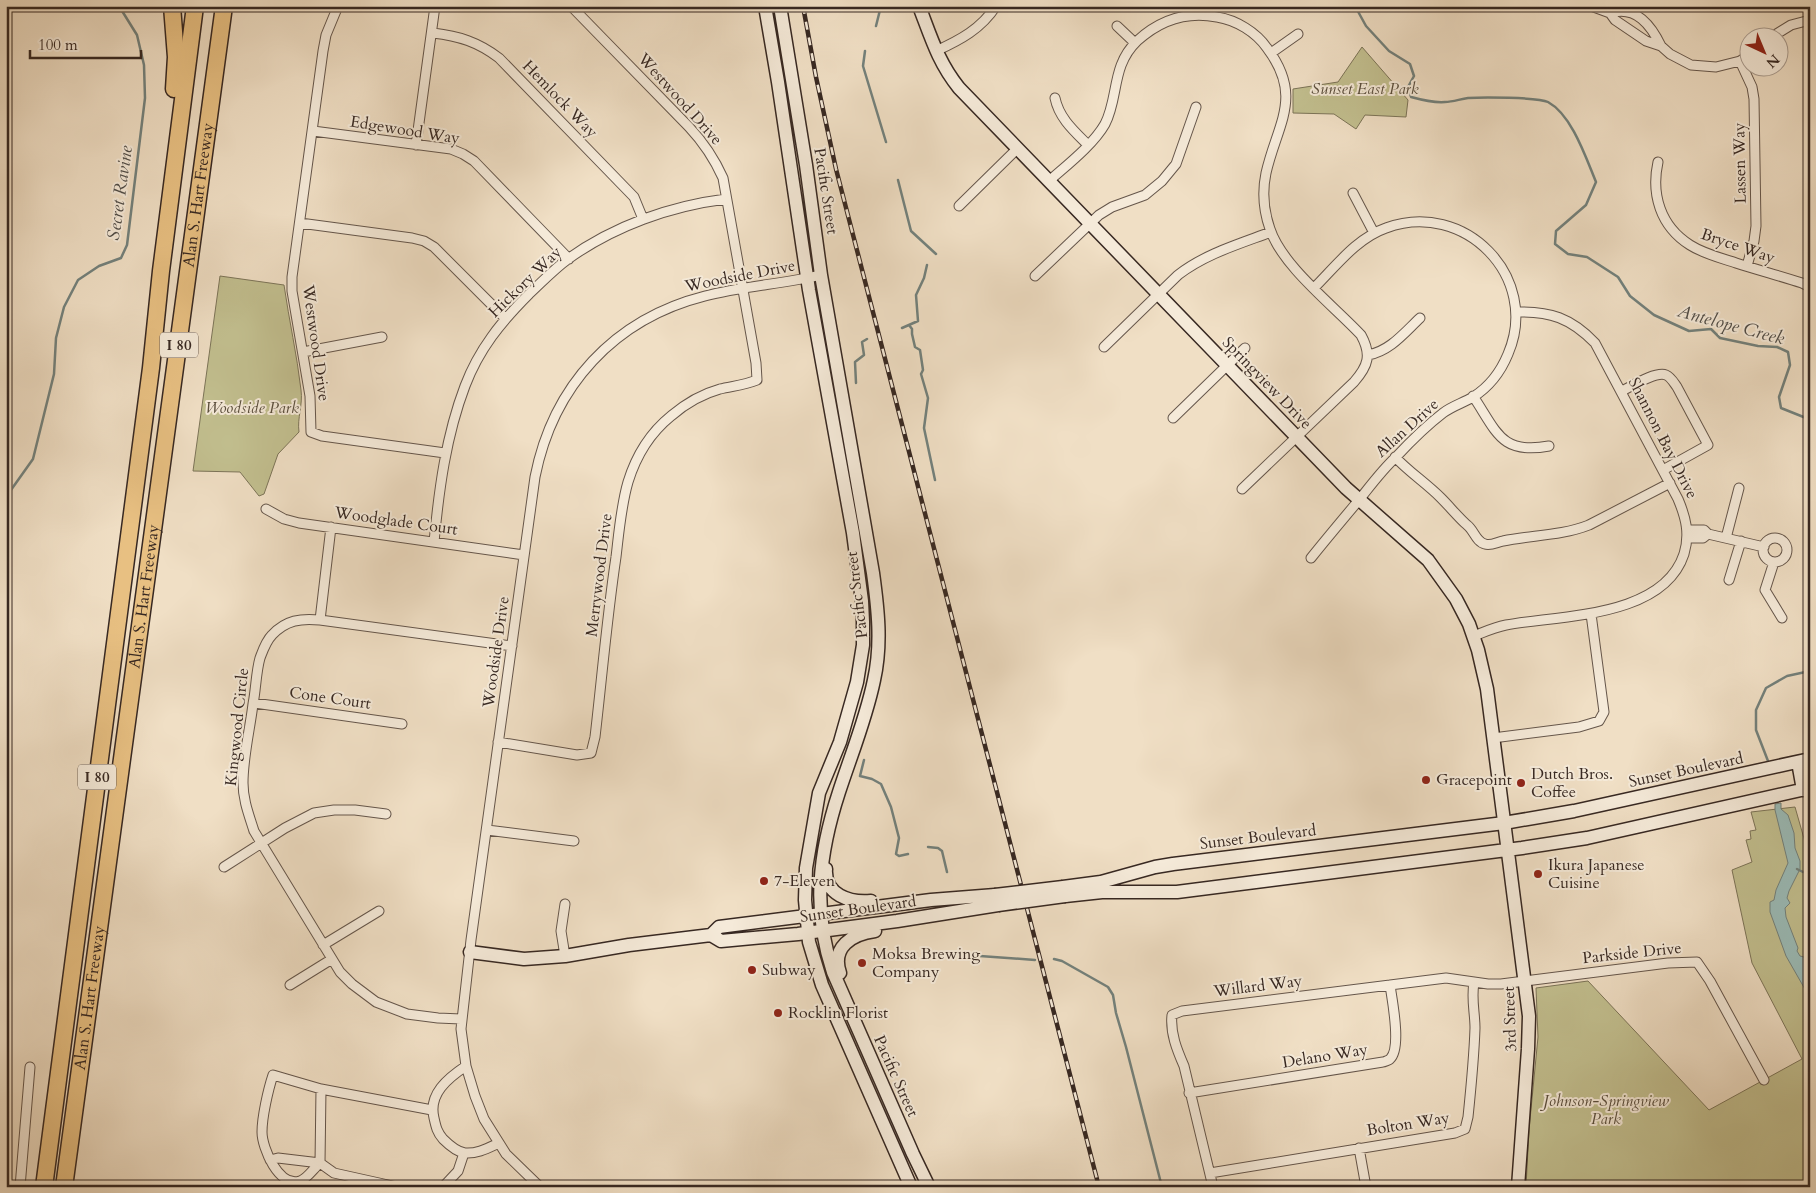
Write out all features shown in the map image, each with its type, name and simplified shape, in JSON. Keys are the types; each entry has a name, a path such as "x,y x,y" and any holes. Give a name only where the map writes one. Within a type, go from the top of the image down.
{"highway":[{"path":"172,6 176,57 170,138 175,156"},
{"name":"Alan S. Hart Freeway","path":"44,1187 151,368 175,156 196,6"},
{"name":"Alan S. Hart Freeway","path":"64,1187 224,6"}],"main road":[{"name":"Pacific Street","path":"780,6 806,165 859,531 863,622 863,645 857,682 840,742 819,793 806,868 813,915 822,931 833,972 913,1154 930,1187"},
{"name":"Springview Drive","path":"919,6 944,70 956,84 1346,488 1428,560 1456,599 1474,636 1483,668 1504,823"},
{"name":"Pacific Street","path":"768,8 807,278 859,531 873,574 880,636 875,679 859,738 839,791 824,852 819,885 808,932 815,965 822,984 911,1187"},
{"path":"795,102 790,110 791,127 785,132 793,139 798,160 806,165"},
{"path":"863,622 878,622"},
{"path":"857,682 864,692 853,725 859,738"},
{"path":"1804,760 1806,789"},
{"name":"Sunset Boulevard","path":"1064,892 1155,867 1504,823 1582,810 1804,760"},
{"name":"Sunset Boulevard","path":"470,952 524,959 565,956 629,945 711,935 721,941 822,931 897,921 996,900 1064,892 1177,892 1507,850 1586,838 1806,789"},
{"name":"3rd Street","path":"1504,823 1525,981 1529,1035 1518,1187"},
{"path":"824,852 828,884 842,898 863,902 879,900 896,905"},
{"name":"Sunset Boulevard","path":"711,935 719,926 931,900 996,900"},
{"path":"853,1018 854,1005 837,963 840,951 849,940 857,935 884,929 897,921"},
{"path":"876,1108 888,1115 903,1147 913,1154"}],"street":[{"name":"Westwood Drive","path":"338,6 326,35 323,51 292,277 292,291 310,396 311,432 322,436 445,453"},
{"path":"416,145 433,32 435,6"},
{"name":"Westwood Drive","path":"571,6 706,145 714,157 723,178 756,363 757,380"},
{"path":"936,51 970,33 980,25 996,6"},
{"path":"1595,7 1610,13 1615,20 1646,41 1661,46 1670,54 1691,65 1716,67 1738,62"},
{"path":"1610,13 1619,10 1641,17 1655,33 1661,46"},
{"path":"1050,182 1097,135 1106,121 1119,70 1136,43 1148,32 1172,19 1185,15 1197,14 1223,18 1255,35 1271,53 1283,77 1286,103 1281,128 1266,173 1264,186 1266,214 1271,232 1284,255 1361,335 1366,344 1368,355 1366,365 1361,373 1242,490"},
{"path":"1786,28 1810,20"},
{"path":"1117,26 1136,43"},
{"name":"Hemlock Way","path":"433,32 470,40 485,47 499,58 634,197 643,219"},
{"path":"1271,53 1298,34"},
{"name":"Lassen Way","path":"1747,266 1756,226 1754,99 1748,78"},
{"path":"1055,98 1057,108 1063,119 1088,145"},
{"path":"1035,276 1089,222 1112,207 1145,195 1162,181 1176,164 1196,107"},
{"name":"Edgewood Way","path":"313,131 451,149 463,154 474,161 569,258"},
{"path":"959,206 1017,149"},
{"name":"Bryce Way","path":"1658,162 1655,175 1655,191 1659,206 1672,228 1680,237 1708,254 1810,287"},
{"path":"1352,193 1374,233"},
{"name":"Hickory Way","path":"434,542 445,453 456,410 477,359 505,318 569,258 603,238 643,219 703,202 726,199"},
{"name":"Allan Drive","path":"1311,558 1395,457 1444,412 1473,396 1493,379 1508,354 1513,341 1516,312 1511,286 1499,263 1467,234 1444,224 1416,221 1387,227 1374,233 1354,248 1314,288"},
{"path":"300,223 424,241 434,247 505,318"},
{"path":"1104,347 1158,294 1191,265 1205,257 1271,232"},
{"name":"Woodside Drive","path":"540,1187 521,1169 491,1132 478,1104 466,1066 461,1043 461,1019 535,477 546,435 562,401 584,370 612,342 650,316 686,301 821,275"},
{"name":"Shannon Bay Drive","path":"1474,636 1506,625 1591,614 1635,600 1657,590 1676,571 1682,560 1687,534 1684,512 1622,391 1595,343 1574,324 1547,314 1516,312"},
{"path":"1368,355 1384,351 1420,318"},
{"path":"303,352 382,337"},
{"path":"1173,418 1245,348"},
{"path":"1622,391 1655,375 1665,374 1677,387 1708,444 1663,470"},
{"name":"Merrywood Drive","path":"498,742 577,755 591,753 595,737 622,510 628,482 635,464 643,447 656,430 685,406 719,389 744,385 757,380"},
{"path":"1473,396 1504,441 1523,449 1549,446"},
{"path":"1395,457 1440,497 1471,528 1477,539 1483,544 1562,534 1576,530 1670,483"},
{"path":"1726,538 1740,488"},
{"name":"Woodglade Court","path":"266,509 284,519 299,523 524,555"},
{"path":"320,620 331,527"},
{"path":"1687,534 1703,538 1708,534 1764,548"},
{"path":"1778,539 1785,545 1786,554 1781,561 1774,562 1768,560 1765,556 1764,548 1766,543 1778,539"},
{"path":"1729,580 1741,541"},
{"path":"1774,562 1765,590 1782,618"},
{"path":"1493,738 1579,727 1600,721 1604,712 1591,614"},
{"name":"Kingwood Circle","path":"461,1019 407,1014 376,1002 352,984 340,972 254,831 248,812 243,783 259,661 271,635 291,621 303,618 512,646"},
{"name":"Cone Court","path":"254,703 402,724"},
{"path":"224,867 285,828 314,813 334,810 355,810 386,814"},
{"path":"487,830 574,841"},
{"path":"565,904 562,931 565,956"},
{"path":"323,945 379,911"},
{"path":"290,985 332,959"},
{"name":"Parkside Drive","path":"1525,981 1668,962 1696,962 1710,981 1764,1080"},
{"name":"Willard Way","path":"1213,1187 1184,1066 1171,1025 1172,1015 1182,1011 1446,978 1488,984 1525,981"},
{"name":"Bolton Way","path":"1210,1173 1454,1133 1465,1129 1468,1117 1475,1026 1472,994 1474,982"},
{"name":"Delano Way","path":"1190,1094 1383,1062 1390,1059 1393,1054 1396,1034 1390,985"},
{"path":"466,1066 451,1076 434,1099 432,1110 437,1132 448,1145 464,1153 479,1151 499,1143"},
{"path":"20,1187 30,1067"},
{"path":"321,1089 320,1163 301,1181 291,1182 273,1166 262,1133 269,1087 273,1075 321,1089 432,1110"},
{"path":"1359,1148 1366,1187"},
{"path":"443,1187 458,1171 464,1153"},
{"path":"270,1160 278,1158 320,1163 334,1174 397,1187"}],"green space":[{"name":"Sunset East Park","path":"1362,47 1408,100 1406,117 1365,115 1356,129 1334,114 1293,113 1293,89 1338,82"},
{"name":"Woodside Park","path":"220,276 284,285 301,390 299,432 278,454 264,494 259,496 240,472 193,471"},
{"name":"Johnson-Springview Park","path":"1795,807 1805,842 1810,844 1810,1187 1526,1187 1529,1130 1538,1037 1536,988 1588,981 1709,1110 1802,1059 1752,963 1732,870 1752,862 1746,840 1751,839 1750,831 1756,830 1751,812"}],"water":[{"path":"1781,803 1781,809 1788,815 1794,833 1795,848 1800,861 1800,869 1787,898 1790,903 1785,908 1786,917 1798,948 1797,951 1800,956 1804,957 1809,969 1810,998 1786,956 1770,912 1770,902 1774,900 1776,890 1788,863 1775,810 1775,804"}],"waterway":[{"name":"Secret Ravine","path":"6,497 33,459 54,374 56,338 64,307 78,280 99,266 121,258 127,245 145,98 144,65 137,35 119,6"},
{"path":"876,26 881,6"},
{"name":"Antelope Creek","path":"1355,6 1366,26 1389,51 1410,64 1414,76 1408,87 1411,97 1441,102 1451,102 1465,98 1533,99 1548,102 1557,108 1577,138 1596,182 1586,205 1556,231 1555,244 1568,254 1587,257 1618,277 1630,296 1654,315 1689,331 1711,329 1720,338 1758,346 1777,347 1788,352 1790,365 1779,397 1781,408 1810,421"},
{"path":"865,51 863,66 886,142"},
{"path":"898,180 911,231 936,254"},
{"path":"902,328 918,321 916,295 924,278 927,265"},
{"path":"909,325 912,329 915,347 920,350 923,370 921,374 928,398 924,428 935,480"},
{"path":"856,383 855,362 864,355 862,342 867,339"},
{"name":"Antelope Creek","path":"1768,761 1756,730 1756,710 1766,688 1787,676 1810,671"},
{"path":"864,760 860,776 881,784 891,807 899,838 896,854 899,856 908,854"},
{"path":"928,847 938,848 942,851 947,872"},
{"path":"1797,869 1803,872 1810,871"},
{"path":"980,956 1035,960"},
{"path":"1054,959 1062,961 1108,987 1113,995 1116,1013 1162,1187"}],"railway":[{"path":"803,6 836,169 1099,1187"}],"place":[{"name":"Gracepoint","path":"1426,780"},
{"name":"Dutch Bros. Coffee","path":"1521,783"},
{"name":"Ikura Japanese Cuisine","path":"1538,874"},
{"name":"7-Eleven","path":"764,881"},
{"name":"Moksa Brewing Company","path":"862,963"},
{"name":"Subway","path":"752,970"},
{"name":"Rocklin Florist","path":"778,1013"}]}
